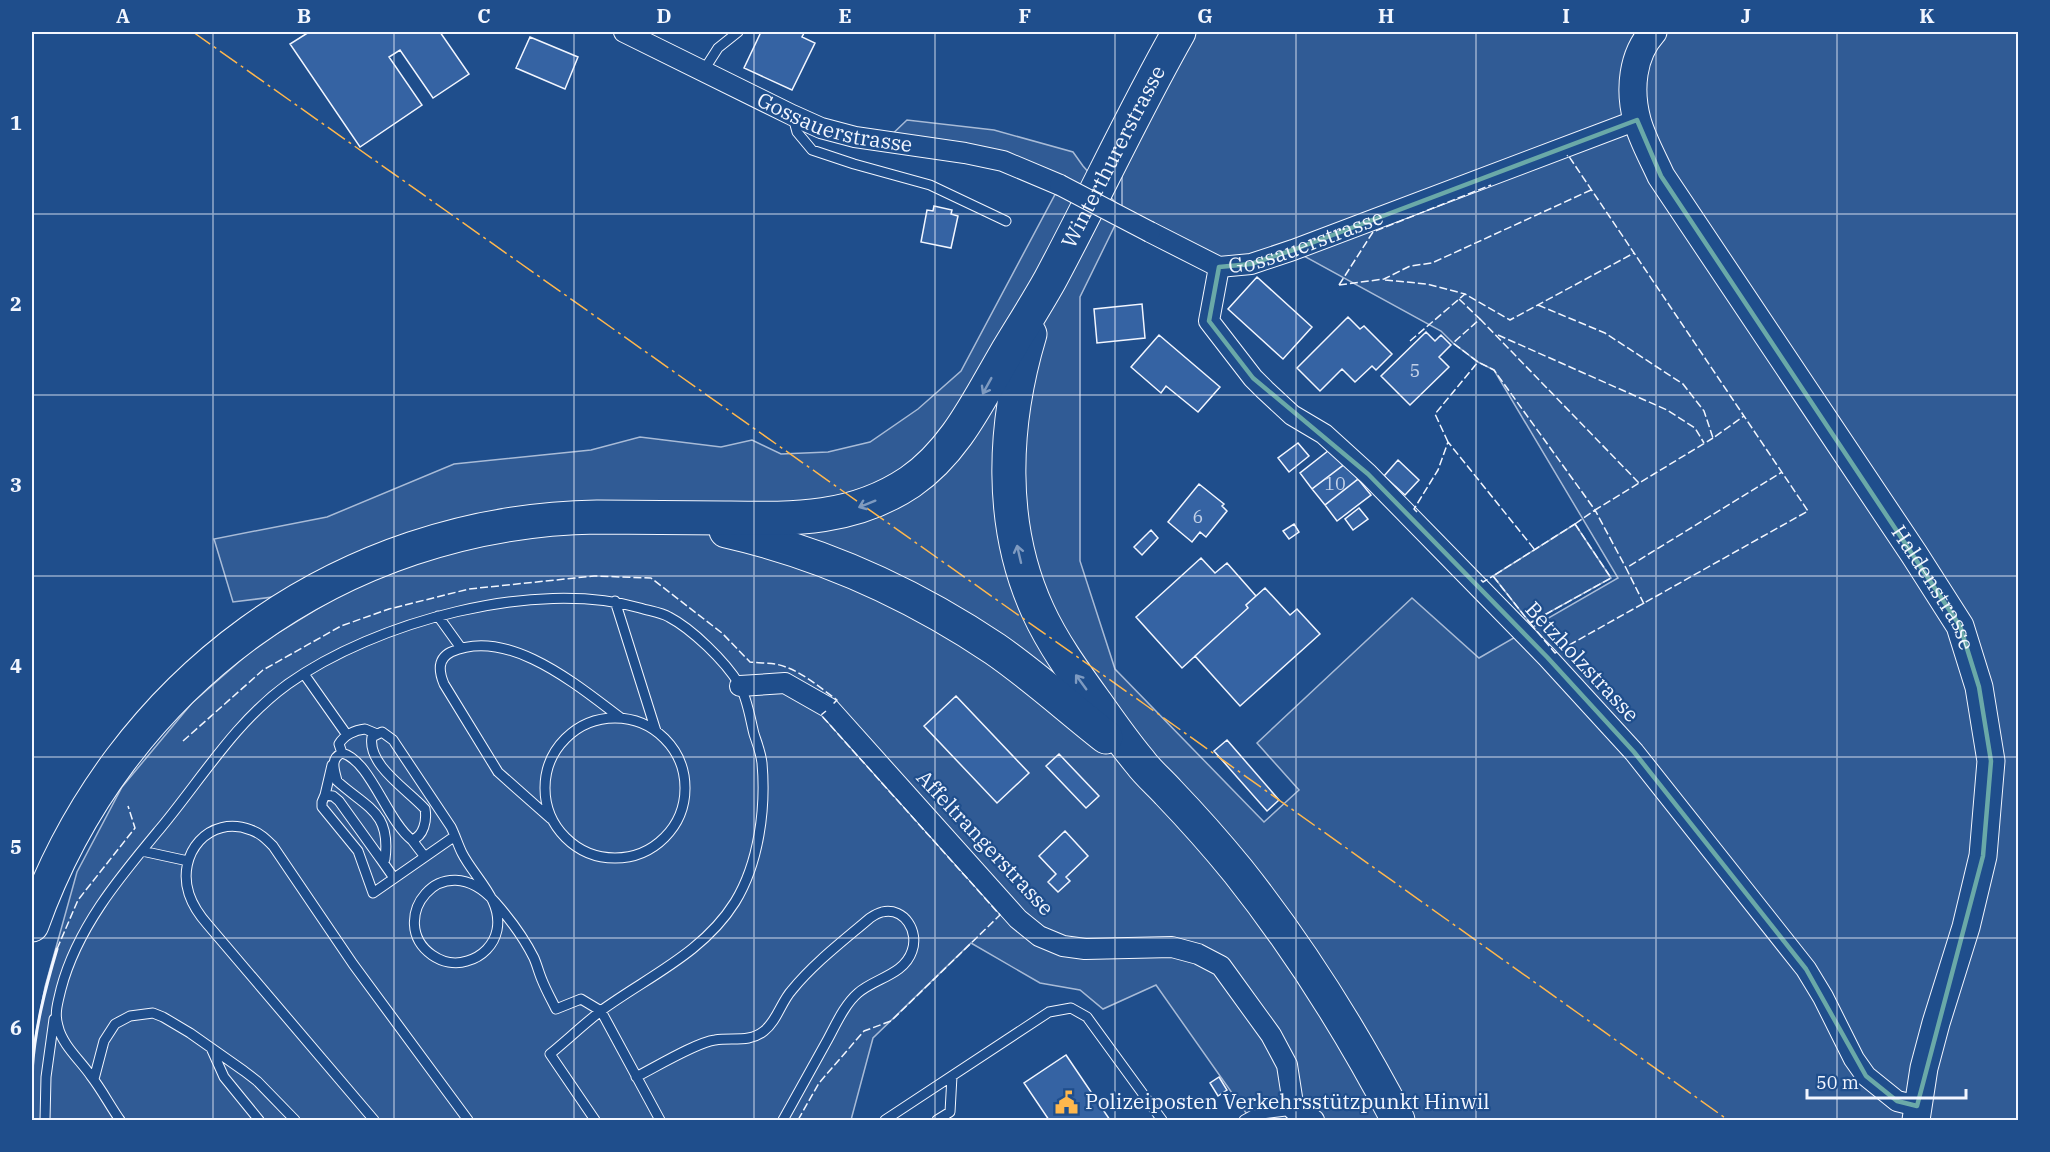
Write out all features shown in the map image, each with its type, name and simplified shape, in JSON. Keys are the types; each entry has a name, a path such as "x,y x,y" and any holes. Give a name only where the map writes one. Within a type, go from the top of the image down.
{"highway":[{"name":"Winterthurerstrasse","path":"1049,281 1179,32"},
{"path":"32,925 44,894 77,826 100,788 123,757 148,725 184,686 219,655 265,620 336,579 396,553 475,531 517,523 582,518 759,519 822,516 867,504 895,491 918,476 946,448 967,420 1049,281"},
{"path":"1049,281 1020,369 1009,438 1009,482 1016,539 1027,585 1047,630 1070,668 1141,764 1207,835 1270,913 1337,1011 1365,1057 1398,1120"},
{"path":"618,517 695,525 775,543 852,570 924,606 995,650 1141,764"}],"street":[{"name":"Gossauerstrasse","path":"624,32 821,128 855,137 965,153 1003,161 1060,185 1219,267 1251,264 1293,250 1637,120"},
{"path":"1637,120 1632,81 1642,44 1653,32"},
{"name":"Haldenstrasse","path":"1637,120 1660,176 1960,626 1979,687 1991,761 1983,856 1966,927 1936,1023 1916,1113"},
{"name":"Betzholzstrasse","path":"1219,267 1209,321 1253,378 1292,415 1324,434 1368,474 1555,666 1634,752 1806,969 1823,997 1854,1059 1866,1076 1916,1113"},
{"name":"Affeltrangerstrasse","path":"740,686 785,683 829,708 1018,919 1040,936 1063,946 1085,949 1172,947 1198,954 1221,966 1271,1035 1287,1065 1294,1110"},
{"path":"1294,1110 1314,1120"}],"lane":[{"path":"704,70 718,48 738,32"},
{"path":"792,115 797,132 812,150 930,185 1006,221"},
{"path":"45,1120 46,1077 56,1008 68,967 84,933 102,904 237,729 269,699 304,674 375,637 438,616 498,604 558,598 615,601 668,616 706,644 740,686 762,759 763,784 759,832 748,873 736,901 703,940 662,972 601,1011 550,1054 595,1120"},
{"path":"615,601 656,731"},
{"path":"438,616 461,648"},
{"path":"554,821 546,797 547,773 556,750 584,725 608,718 621,718 639,723 665,738 677,754 684,774 683,806 680,816 662,841 634,856 624,858 603,857 583,850 566,838 554,821 498,772 444,684 440,675 440,665 448,654 461,648 482,645 519,653 564,675 621,718"},
{"path":"304,674 347,735"},
{"path":"377,734 365,729 347,735 339,744 342,753 354,759 360,766 398,825 425,857"},
{"path":"412,840 417,838 422,831 427,817 425,809 380,766 370,745 372,737 382,732 393,740 455,836 462,853 489,895 497,912 497,931 494,940 482,955 464,962 445,962 422,945 417,935 415,915 418,904 431,888 451,880 462,880 472,883 489,895 508,916 534,959 556,1009 581,999 601,1011 660,1120"},
{"path":"342,753 337,755 333,762 325,795 321,802 322,807 358,851 373,893 455,836"},
{"path":"333,762 337,782 365,802 383,824 386,851 385,859 380,858"},
{"path":"325,795 333,796 339,801 394,878"},
{"path":"374,1120 201,916 192,901 187,886 188,861 192,849 213,829 225,826 249,829 261,835 273,846 353,964 468,1120"},
{"path":"142,851 188,861"},
{"path":"636,1077 714,1040 748,1039 758,1035 776,1017 789,992 812,968 870,918 882,912 895,912 906,919 912,928 914,937 912,951 897,972 881,978 857,994 834,1028 783,1120"},
{"path":"56,1008 60,1034 94,1079 120,1120"},
{"path":"885,1120 1049,1012 1071,1008 1087,1017 1162,1120"},
{"path":"94,1079 100,1052 107,1034 115,1024 130,1016 147,1013 163,1017 210,1046 257,1081 296,1120"},
{"path":"210,1046 224,1077 258,1120"},
{"path":"937,1120 950,1112 952,1076"},
{"path":"1244,1120 1253,1115 1294,1110"}],"highlighted area":[{"path":"1637,120 1661,176 1960,626 1979,687 1991,761 1983,856 1917,1106 1897,1101 1866,1076 1806,969 1634,752 1547,657 1368,474 1253,378 1209,321 1219,267 1251,264 1293,250"}],"shaded area":[{"path":"1182,32 2018,32 2018,1120 1251,1120 1156,985 1103,1009 1080,990 1040,983 971,943 873,1038 851,1120 32,1120 34,1043 45,987 77,872 122,787 192,703 258,645 353,587 233,602 214,539 327,517 454,464 591,450 640,437 721,447 752,440 781,454 828,452 870,442 918,409 961,371 1060,185 1003,161 884,142 907,120 994,130 1073,152 1122,210 1122,175","holes":["1122,211 1219,267 1293,250 1441,331 1478,362 1494,370 1618,578 1479,658 1412,598 1257,743 1299,790 1264,822 1115,669 1080,561 1080,297"]},
{"path":"1575,524 1611,578 1530,623 1493,576"}],"building":[{"path":"309,32 440,32 469,74 433,98 400,50 389,57 422,105 360,147 290,44"},
{"path":"761,32 801,32 804,33 802,37 815,43 792,90 744,68"},
{"path":"530,37 578,57 565,89 516,68"},
{"path":"934,206 952,210 951,214 958,216 951,248 921,242 927,210 933,211"},
{"path":"1257,277 1312,327 1283,359 1228,309"},
{"path":"1142,304 1145,338 1097,343 1094,309"},
{"path":"1348,317 1360,329 1364,326 1392,354 1376,370 1372,366 1355,382 1342,369 1320,391 1297,368"},
{"path":"1426,332 1435,341 1441,335 1451,345 1439,357 1449,367 1410,405 1381,376"},
{"path":"1159,335 1220,387 1198,412 1166,386 1161,393 1131,367"},
{"path":"1298,443 1309,456 1289,472 1278,458"},
{"path":"1333,447 1346,463 1312,489 1300,473"},
{"path":"1398,460 1419,480 1405,495 1384,476"},
{"path":"1346,463 1358,479 1325,505 1312,489"},
{"path":"1358,479 1371,495 1337,521 1325,505"},
{"path":"1199,484 1224,504 1222,506 1227,511 1206,537 1200,532 1192,542 1168,522"},
{"path":"1359,508 1368,519 1353,530 1345,519"},
{"path":"1294,524 1299,532 1289,539 1283,531"},
{"path":"1151,530 1158,538 1142,555 1134,547"},
{"path":"1201,558 1215,573 1227,563 1256,596 1246,605 1248,608 1182,668 1136,617"},
{"path":"1265,588 1290,615 1297,609 1320,634 1240,706 1195,656 1248,608 1246,605"},
{"path":"956,696 1029,773 997,803 924,726"},
{"path":"1227,740 1279,800 1267,811 1214,751"},
{"path":"1059,754 1099,796 1086,808 1046,766"},
{"path":"1065,831 1088,856 1066,877 1070,881 1058,892 1048,882 1056,874 1039,856"},
{"name":"Polizeiposten Verkehrsstützpunkt Hinwil","path":"1066,1055 1110,1120 1049,1120 1024,1083"},
{"path":"1219,1077 1227,1090 1218,1096 1210,1083"}],"fence":[{"path":"1530,623 1555,653 1808,511 1567,156"},
{"path":"1339,285 1373,232 1491,185"},
{"path":"1339,285 1384,279 1410,266 1432,263 1591,190"},
{"path":"1410,341 1465,294 1510,320 1634,253"},
{"path":"1385,280 1427,284 1465,294"},
{"path":"1459,299 1480,319 1453,343 1478,362 1494,370 1595,510 1713,438"},
{"path":"1538,305 1605,333 1683,384 1704,411 1713,438 1744,416"},
{"path":"1480,319 1639,483"},
{"path":"1498,335 1667,410 1695,428 1704,443"},
{"path":"1448,442 1435,414 1478,362"},
{"path":"1417,512 1414,509 1438,470 1448,442 1535,550"},
{"path":"1644,604 1626,568 1782,472"},
{"path":"1575,524 1595,510 1626,568"},
{"path":"1575,524 1611,578 1530,623 1493,576 1575,524"},
{"path":"183,741 263,670 341,626 389,609 469,589 594,576 651,578 722,633 750,662 775,664 792,669 837,700 832,705"},
{"path":"1481,580 1483,582 1493,576"},
{"path":"798,1120 819,1083 864,1031 891,1021 1000,915 821,715 826,711"},
{"path":"57,949 78,900 135,828 128,806"}],"wall":[{"path":"32,1071 41,1009 57,949"}],"power":[{"path":"193,32 1728,1120"}],"place":[{"name":"Polizeiposten Verkehrsstützpunkt Hinwil","path":"1067,1102"}]}
